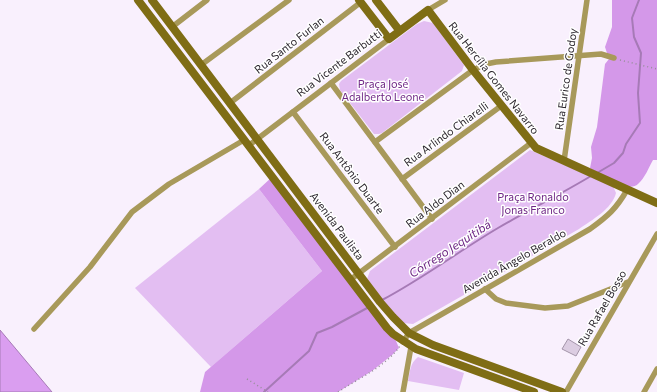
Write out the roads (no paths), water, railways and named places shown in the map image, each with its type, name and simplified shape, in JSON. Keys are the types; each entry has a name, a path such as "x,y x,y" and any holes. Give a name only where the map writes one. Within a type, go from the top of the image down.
{"street":[{"name":"Avenida Paulista","path":"138,0 387,328 411,347 517,389 534,392"},
{"name":"Avenida Paulista","path":"152,0 392,317 409,333 433,345 562,392"},
{"path":"172,26 207,0"},
{"path":"200,64 289,0"},
{"path":"376,0 399,30"},
{"name":"Rua Vicente Barbutti","path":"34,329 90,267 132,212 169,184 246,143 257,139 332,83 399,30 445,0"},
{"name":"Rua Eurico de Godoy","path":"564,161 587,0"},
{"path":"360,1 389,39"},
{"name":"Rua Santo Furlan","path":"230,103 360,1"},
{"name":"Rua Hercília Gomes Navarro","path":"428,10 501,106 536,148 657,203"},
{"path":"375,142 473,70 486,64 601,54 614,58"},
{"path":"332,83 432,219"},
{"name":"Rua Arlindo Chiarelli","path":"402,179 501,106"},
{"name":"Rua Antônio Duarte","path":"293,112 395,247"},
{"name":"Rua Aldo Dian","path":"350,280 531,143"},
{"name":"Avenida Ângelo Beraldo","path":"403,342 409,333 590,229 608,216 618,205 627,190"},
{"name":"Rua Rafael Bosso","path":"566,392 657,234"},
{"path":"485,289 496,299 506,304 545,308 568,306 629,282"},
{"path":"403,392 411,347"},
{"path":"644,392 657,369"}],"waterway":[{"name":"Córrego Jequitibá","path":"597,173 614,163 623,153 626,144 640,123 638,93 641,53 634,37 632,18 639,0"},
{"name":"Córrego Jequitibá","path":"382,300 412,283 498,228 591,176"},
{"name":"Córrego Jequitibá","path":"264,392 309,351 317,333 332,327 369,307"}],"park label":[{"name":"Praça José Adalberto Leone","path":"383,90"},
{"name":"Praça Ronaldo Jonas Franco","path":"533,203"}]}
